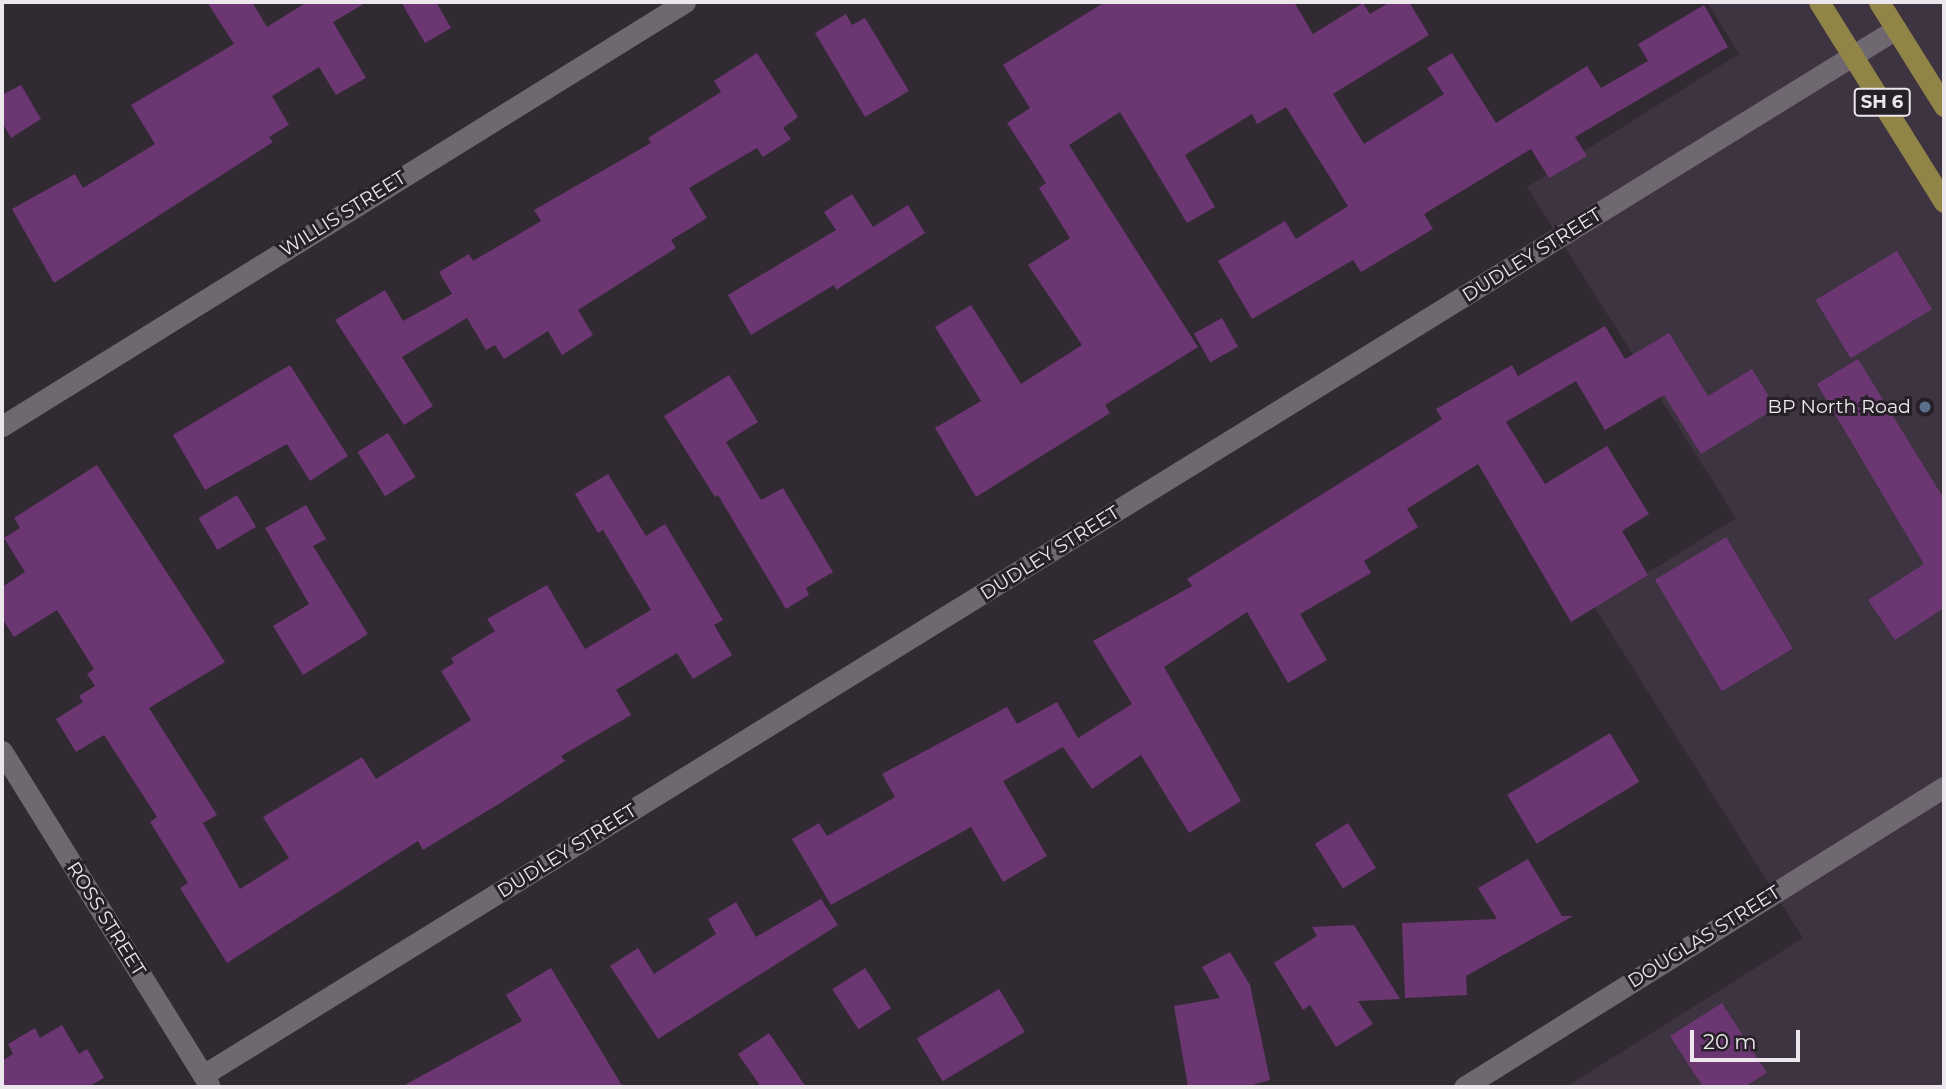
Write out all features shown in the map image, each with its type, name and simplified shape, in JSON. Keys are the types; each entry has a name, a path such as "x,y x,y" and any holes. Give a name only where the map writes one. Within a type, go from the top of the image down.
{"main road":[{"name":"SH 6","path":"1819,2 1944,202"},
{"name":"SH 6","path":"1879,2 1944,106"}],"street":[{"name":"WILLIS STREET","path":"2,426 685,2"},
{"name":"DUDLEY STREET","path":"206,1081 1896,29"},
{"name":"ROSS STREET","path":"2,751 206,1081"},
{"name":"DOUGLAS STREET","path":"1464,1087 1944,787"}],"shaded area":[{"path":"1707,2 1944,2 1944,1087 1566,1087 1803,938 1594,606 1736,518 1527,187 1739,54"}],"building":[{"path":"207,2 252,2 267,27 307,2 367,2 333,22 366,78 336,95 319,67 272,96 289,125 269,137 273,142 54,283 12,209 75,174 83,188 155,144 131,105 234,44"},
{"path":"401,2 436,2 451,28 425,43"},
{"path":"1105,2 1294,2 1313,34 1363,3 1370,14 1390,2 1409,2 1429,35 1333,94 1364,144 1444,94 1427,68 1452,53 1496,123 1587,66 1601,88 1648,61 1638,44 1704,5 1728,47 1575,137 1587,156 1549,178 1531,149 1424,214 1433,229 1361,272 1353,260 1252,319 1218,261 1285,221 1296,239 1348,206 1286,107 1257,124 1252,114 1185,155 1215,207 1187,223 1120,112 1069,145 1198,347 1105,405 1110,413 976,497 935,428 981,401 935,327 971,305 1021,384 1082,345 1028,265 1070,238 1039,188 1046,183 1007,123 1030,108 1003,65"},
{"path":"846,14 852,25 865,18 909,91 865,117 815,33"},
{"path":"757,53 798,117 783,128 791,139 763,157 757,148 689,188 707,218 671,240 676,248 578,310 593,335 562,355 548,331 504,359 495,345 486,350 467,318 402,357 433,406 404,425 335,320 385,290 403,321 452,294 439,272 469,254 473,261 541,221 534,210 651,143 648,138 721,92 714,81"},
{"path":"21,85 41,119 11,138 2,122 2,95"},
{"path":"852,194 873,227 908,205 925,233 836,290 834,285 751,335 728,295 836,230 824,212"},
{"path":"1897,251 1932,309 1851,358 1816,300"},
{"path":"1222,318 1238,347 1210,362 1194,334"},
{"path":"1605,326 1625,359 1669,333 1708,396 1752,369 1776,408 1701,454 1664,395 1605,430 1576,381 1506,422 1545,484 1607,446 1649,514 1622,531 1648,575 1571,622 1478,464 1407,509 1418,527 1364,561 1371,573 1300,614 1327,660 1288,683 1247,612 1164,667 1241,801 1189,833 1141,755 1092,789 1063,747 1003,781 1047,856 1003,882 971,827 831,905 792,839 819,823 827,836 895,797 882,774 1007,707 1017,724 1057,702 1078,738 1132,704 1093,641 1192,586 1187,579 1442,419 1436,409 1512,365 1518,376"},
{"path":"1858,359 1944,499 1944,608 1895,640 1868,600 1924,564 1817,384"},
{"path":"290,365 348,456 310,481 287,444 205,490 173,435"},
{"path":"729,375 758,422 726,442 761,500 783,488 833,572 806,588 809,595 786,609 718,495 715,497 664,416"},
{"path":"388,433 416,477 385,496 357,452"},
{"path":"97,465 225,662 149,708 217,815 203,823 240,889 289,858 263,817 362,757 376,779 471,720 441,671 454,663 451,658 495,631 487,619 547,585 585,649 651,610 603,530 598,533 575,494 608,474 646,536 665,524 723,620 714,625 732,655 693,679 677,653 616,690 631,715 561,756 565,761 502,802 423,850 418,841 227,963 180,888 188,883 150,822 157,817 104,735 76,752 56,719 83,702 79,696 95,686 87,674 94,669 57,610 14,637 2,618 2,587 25,572 4,538 20,528 14,518"},
{"path":"237,495 256,527 217,550 198,518"},
{"path":"306,505 326,539 313,546 368,634 303,675 273,626 309,604 265,528"},
{"path":"1726,537 1793,648 1722,691 1655,580"},
{"path":"1610,733 1639,782 1536,844 1507,795"},
{"path":"1348,823 1376,868 1343,889 1315,844"},
{"path":"1528,859 1562,916 1573,916 1466,976 1467,995 1405,998 1402,923 1497,919 1478,888"},
{"path":"821,899 838,925 658,1039 610,966 638,948 654,974 716,934 708,919 736,902 756,937"},
{"path":"1354,925 1400,999 1358,1001 1373,1024 1336,1047 1310,1005 1303,1010 1274,963 1317,936 1312,927"},
{"path":"1230,952 1250,985 1270,1080 1245,1087 1188,1087 1174,1006 1220,998 1202,967"},
{"path":"551,968 623,1087 401,1087 522,1021 506,995"},
{"path":"865,968 891,1008 858,1029 832,989"},
{"path":"999,989 1025,1032 942,1081 917,1038"},
{"path":"1722,1003 1767,1073 1744,1087 1703,1087 1670,1036"},
{"path":"62,1025 79,1054 87,1049 104,1078 88,1087 2,1087 2,1061 13,1054 8,1044 35,1028 40,1038"},
{"path":"769,1033 806,1087 761,1087 738,1054"}],"place":[{"name":"BP North Road","path":"1925,407"}]}
